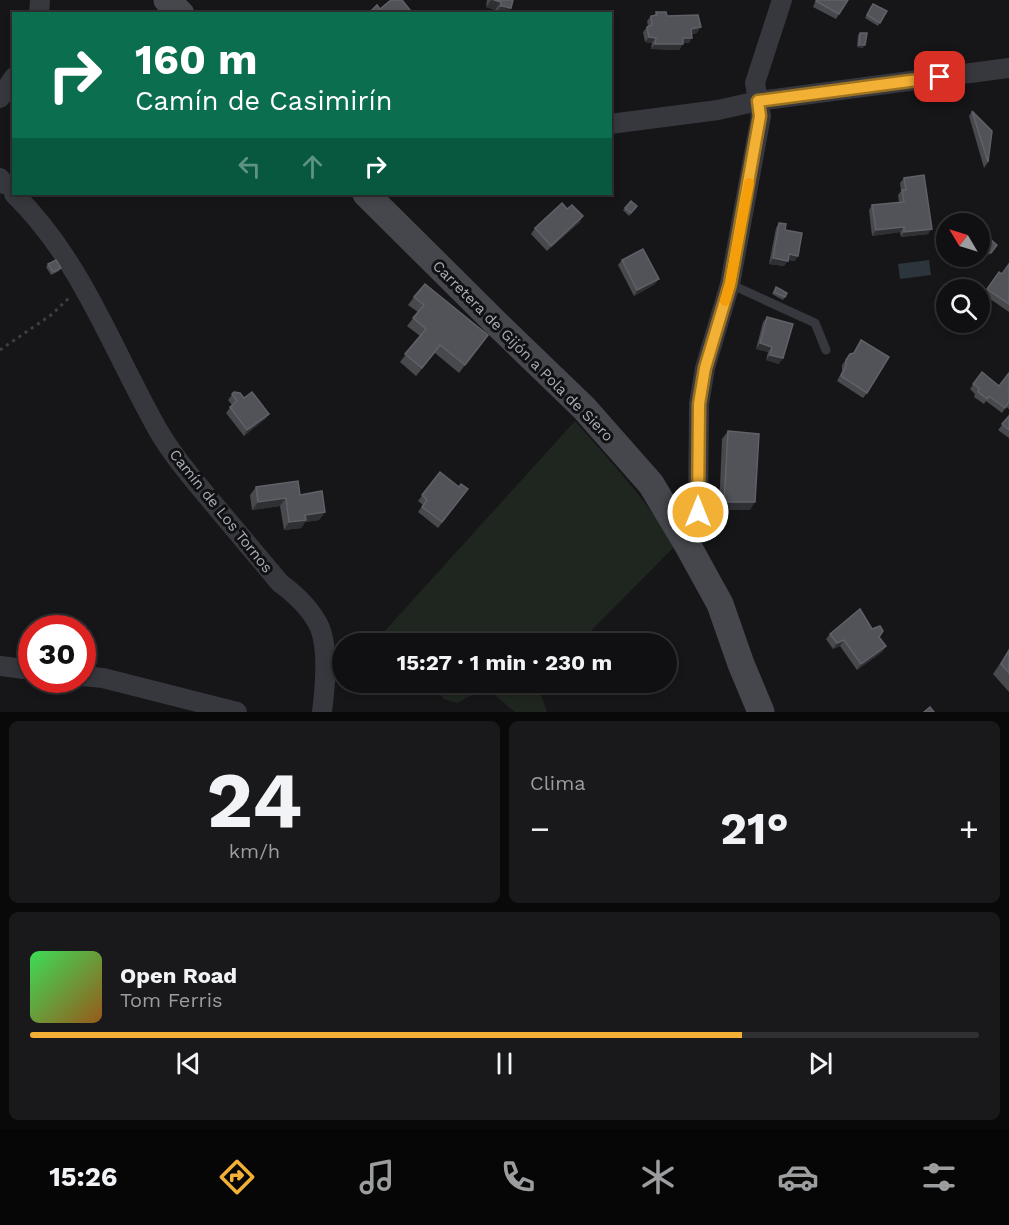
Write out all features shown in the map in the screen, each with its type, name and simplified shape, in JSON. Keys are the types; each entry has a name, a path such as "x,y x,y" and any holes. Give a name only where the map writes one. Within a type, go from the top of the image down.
{"street":[{"path":"167,0 179,12"},
{"path":"680,532 692,523 698,512 699,404 705,368 730,284 760,116 756,83 782,0"},
{"path":"612,124 718,110 758,101 1009,68"},
{"path":"0,98 12,79"},
{"name":"Camín de Los Tornos","path":"15,195 35,214 58,244 82,283 158,431 180,464 280,583 293,592 320,628 325,683 322,712"},
{"name":"Carretera de Gijón a Pola de Siero","path":"367,195 584,408 651,484 720,604 761,712"},
{"path":"0,666 18,668"},
{"path":"96,677 237,712"}],"lane":[{"path":"730,284 815,323 826,350"}],"path":[{"path":"0,350 61,306 82,283"}],"shaded area":[{"path":"929,260 931,275 900,279 898,264"},
{"path":"575,421 627,481 676,545 589,633 383,633"},
{"path":"439,693 476,693 457,703 444,699"},
{"path":"492,693 540,693 547,712 515,712"}],"building":[{"path":"391,0 402,0 410,10 408,12 370,12 377,5 380,9"},
{"path":"494,0 513,0 511,8 501,6 501,2"},
{"path":"817,0 848,0 839,14"},
{"path":"873,4 887,11 880,23 867,15"},
{"path":"656,12 666,12 667,16 698,15 701,27 691,29 692,38 683,38 683,44 655,44 656,38 649,37 647,27 652,25 651,16 657,15"},
{"path":"860,33 867,33 865,45 859,45"},
{"path":"972,111 992,131 988,162"},
{"path":"924,175 932,229 904,232 904,227 876,230 872,205 904,202 902,190 906,190 904,178"},
{"path":"631,201 637,206 631,213 625,208"},
{"path":"562,203 567,209 572,205 583,216 551,246 535,228"},
{"path":"779,223 786,224 785,230 802,233 798,256 789,254 788,261 773,258"},
{"path":"990,239 997,245 990,252"},
{"path":"643,249 659,279 637,290 622,260"},
{"path":"56,260 61,268 53,272 48,264"},
{"path":"1009,264 1009,304 990,291 990,285 999,272 1002,274"},
{"path":"425,284 488,335 465,365 440,345 422,368 405,354 426,329 413,318 424,305 414,297"},
{"path":"776,287 787,293 785,297 774,292"},
{"path":"767,317 793,324 783,358 770,355 772,347 760,343"},
{"path":"861,340 889,357 867,393 841,376 846,360 850,354 854,353"},
{"path":"982,372 999,386 1009,373 1009,402 1005,408 989,396 987,399 978,392 979,388 973,384"},
{"path":"252,392 269,414 247,430 230,407 237,401 232,394 240,393 244,398"},
{"path":"1009,416 1009,430 1002,424"},
{"path":"728,431 759,434 755,502 724,502"},
{"path":"440,472 459,487 461,484 468,489 442,522 422,507 427,500 422,495"},
{"path":"298,481 300,495 322,491 325,512 305,515 306,520 289,522 286,498 258,502 256,487"},
{"path":"860,609 872,629 880,626 883,631 879,637 886,646 861,664 844,640 837,643 830,634"},
{"path":"1009,650 1009,673 1001,664"},
{"path":"930,707 934,712 924,712"}],"slow traffic":[{"path":"725,301 749,183"}],"route":[{"path":"698,512 699,404 705,368 730,284 760,116 758,101 940,77"}]}
